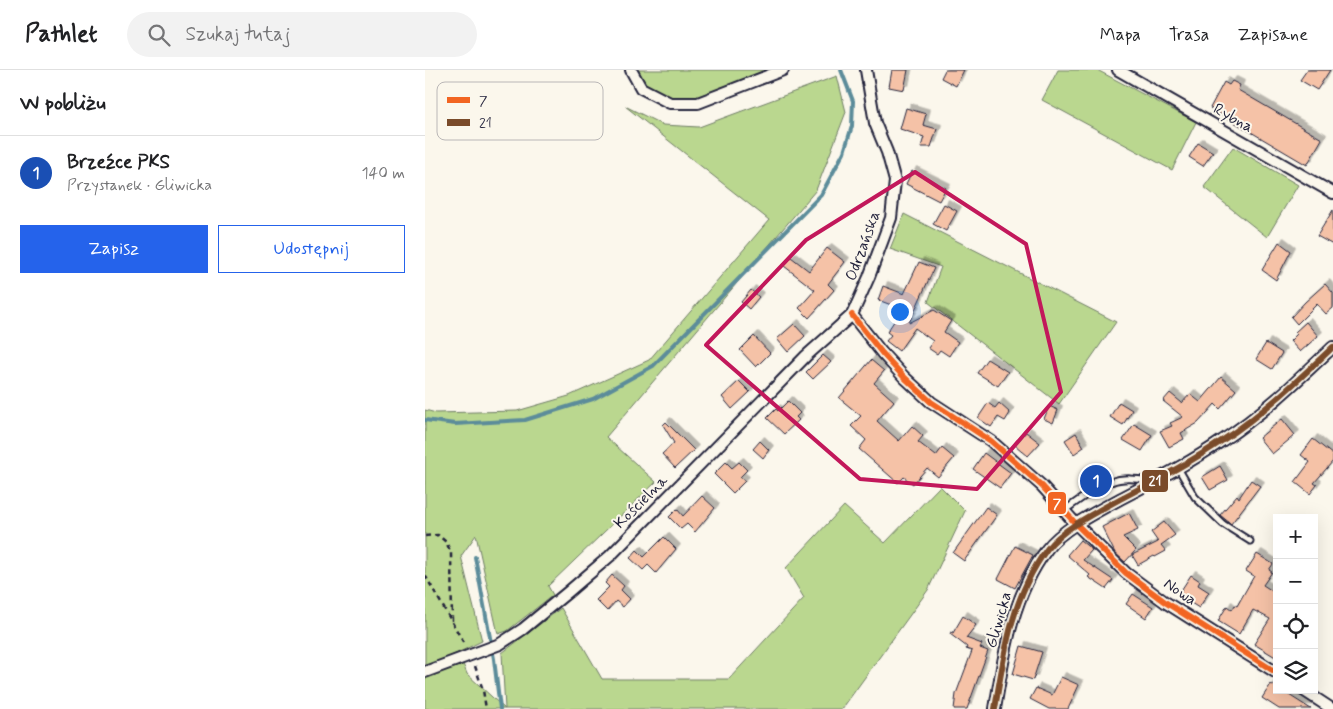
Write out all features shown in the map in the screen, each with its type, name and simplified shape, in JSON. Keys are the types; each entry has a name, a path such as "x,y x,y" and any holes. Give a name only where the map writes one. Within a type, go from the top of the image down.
{"street":[{"path":"631,70 641,88 670,103 698,103 783,70"},
{"name":"Odrzańska","path":"852,315 869,277 891,218 895,181 887,152 875,123 866,70"},
{"name":"Rybna","path":"1118,70 1333,192"},
{"name":"Nowa","path":"852,315 899,371 931,402 991,441 1042,486 1075,524 1126,573 1165,602 1273,670"},
{"name":"Kościelna","path":"425,672 500,644 523,629 610,556 806,356 852,315"},
{"name":"Gliwicka","path":"995,709 1005,644 1023,590 1048,548 1075,524 1178,468 1224,440 1271,404 1333,348"},
{"path":"1309,694 1332,709"}],"lane":[{"path":"1178,468 1195,497 1223,524 1250,541"},
{"path":"1064,511 1111,482 1134,478 1153,482"}],"path":[{"path":"425,536 438,535 446,542 451,553 452,622 425,575"}],"highlighted area":[{"path":"915,172 1026,244 1061,392 977,489 860,479 706,345 806,240"}],"green space":[{"path":"638,70 766,70 695,97 673,98 646,84"},
{"path":"1058,70 1097,70 1196,122 1172,170 1042,100"},
{"path":"837,76 846,112 816,190 606,437 656,482 548,586 553,595 507,631 498,634 476,535 461,556 482,641 449,657 459,667 463,664 467,674 505,709 425,709 425,410 436,413 517,411 569,396 649,360 769,220 625,106 663,125 699,127"},
{"path":"1233,147 1298,185 1267,237 1204,187"},
{"path":"904,214 1116,322 1059,404 928,302 941,267 890,249"},
{"path":"940,486 965,511 928,590 842,709 505,709 502,653 561,608 602,679 729,679 804,598 786,568 844,506 885,543"}],"building":[{"path":"892,70 908,70 904,90 889,87"},
{"path":"945,70 964,70 956,86 941,78"},
{"path":"1307,70 1330,70 1317,90 1300,80"},
{"path":"1232,81 1240,85 1238,90 1322,139 1307,165 1210,108 1224,82 1229,85"},
{"path":"906,108 926,114 923,125 937,129 931,147 921,147 924,137 900,129"},
{"path":"1198,143 1213,152 1203,166 1189,157"},
{"path":"912,171 946,188 939,201 906,184"},
{"path":"944,204 957,211 946,231 933,224"},
{"path":"1333,210 1333,245 1317,236"},
{"path":"1279,242 1291,251 1276,280 1262,270"},
{"path":"827,248 845,262 828,284 834,290 809,318 799,308 815,290 784,266 791,257 809,271"},
{"path":"919,262 934,268 909,323 934,310 951,321 944,332 958,342 949,356 940,350 937,354 928,348 933,341 915,328 899,351 886,341 891,335 887,332 902,309 878,300 883,286 904,294"},
{"path":"1325,284 1333,293 1333,308 1326,314 1317,304 1297,324 1291,317"},
{"path":"751,290 759,297 749,309 741,302"},
{"path":"1306,322 1318,336 1300,352 1290,341 1297,334 1295,332"},
{"path":"794,324 805,336 788,352 777,339"},
{"path":"754,336 770,353 756,367 740,350"},
{"path":"1266,343 1282,353 1272,369 1256,359"},
{"path":"823,355 831,362 813,379 806,372"},
{"path":"987,359 1008,372 998,386 977,373"},
{"path":"871,360 884,371 874,383 894,401 877,421 899,441 912,426 923,436 918,442 936,456 942,448 954,458 938,477 927,468 913,484 904,477 898,483 859,449 866,440 851,426 861,416 839,398"},
{"path":"1221,377 1236,390 1220,409 1215,404 1198,423 1181,433 1184,439 1169,447 1160,431 1172,426 1170,423 1183,417 1163,401 1170,393 1182,403 1190,394 1200,402"},
{"path":"739,381 750,392 732,409 722,397"},
{"path":"788,401 800,413 796,417 799,420 784,434 767,418"},
{"path":"1119,402 1132,410 1123,425 1110,417"},
{"path":"988,403 995,408 999,403 1010,413 1005,421 998,417 991,427 978,418"},
{"path":"1049,406 1058,410 1053,423 1044,419"},
{"path":"1282,419 1295,435 1272,454 1259,438"},
{"path":"666,422 694,450 675,468 662,454 674,443 663,425"},
{"path":"1134,424 1152,435 1142,451 1123,440"},
{"path":"1026,432 1040,443 1028,456 1015,445"},
{"path":"1076,433 1084,447 1074,454 1065,440"},
{"path":"1313,439 1333,455 1333,461 1314,483 1317,485 1310,494 1295,482 1310,462 1301,455"},
{"path":"760,441 769,450 763,458 753,449"},
{"path":"984,453 1011,473 1000,488 973,469"},
{"path":"726,462 732,468 739,462 747,470 740,477 745,481 733,493 714,474"},
{"path":"1220,466 1228,480 1210,490 1202,477"},
{"path":"1251,480 1260,486 1231,524 1220,515 1237,495 1239,498"},
{"path":"702,496 715,508 695,532 687,524 681,529 669,517 677,509 683,516"},
{"path":"986,507 997,515 964,561 953,553"},
{"path":"1129,513 1138,530 1123,537 1136,550 1125,562 1115,553 1102,527"},
{"path":"1164,522 1175,535 1161,545 1166,551 1138,565 1132,555 1158,542 1151,532"},
{"path":"664,537 676,549 656,573 648,565 643,570 630,558 637,550 644,557"},
{"path":"1080,540 1092,550 1083,560 1113,580 1106,589 1088,577 1090,575 1067,555"},
{"path":"1015,546 1033,555 1015,588 998,579"},
{"path":"1257,554 1273,564 1269,570 1272,572 1263,585 1273,591 1273,656 1254,644 1270,619 1253,610 1239,634 1218,621 1227,606 1232,610 1235,605 1237,606 1254,576 1246,571"},
{"path":"612,575 624,586 621,590 630,599 623,607 616,601 607,611 596,600 609,587 605,583"},
{"path":"1191,575 1200,581 1198,585 1209,592 1199,608 1178,595"},
{"path":"1133,594 1153,607 1146,618 1126,604"},
{"path":"963,616 976,625 966,638 982,644 980,648 988,651 967,709 954,709 956,694 972,651 966,649 967,647 950,634 951,632 953,633"},
{"path":"1021,646 1042,652 1033,680 1013,674"},
{"path":"1061,677 1079,685 1068,709 1049,709 1030,699 1036,688 1052,695"},
{"path":"1271,684 1273,685 1273,694 1287,694 1311,709 1279,709 1262,698"}],"waterway":[{"path":"425,420 455,424 525,420 593,399 653,366 821,195 844,152 852,126 853,101 841,70"},
{"path":"475,557 494,659 500,709"}],"transit line":[{"name":"7","path":"852,315 904,377 931,402 991,441 1042,486 1076,524 1126,573 1165,602 1273,670"},
{"name":"21","path":"995,709 1011,626 1025,586 1035,567 1053,542 1080,522 1185,464 1238,430 1280,396 1333,347"}],"place":[{"name":"Brzeźce PKS","path":"1096,481"}]}
